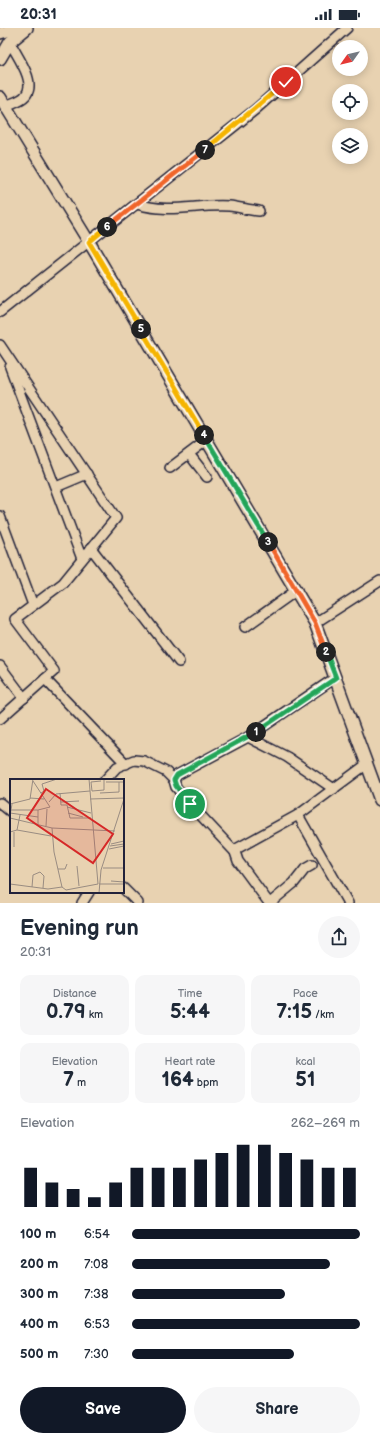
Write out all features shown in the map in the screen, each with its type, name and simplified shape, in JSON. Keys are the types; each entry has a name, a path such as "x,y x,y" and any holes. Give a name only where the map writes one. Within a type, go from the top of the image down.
{"main road":[{"path":"0,33 18,28"},
{"path":"0,59 10,42 27,28"},
{"path":"3,102 89,242 297,590 315,623 380,800"}],"street":[{"path":"0,312 256,109 348,28"},
{"path":"3,102 25,96 30,89 29,78 10,42"},
{"path":"137,204 150,208 170,210 229,206 259,212"},
{"path":"0,719 54,671 15,619 62,583 116,518 2,349"},
{"path":"2,349 56,487 82,559"},
{"path":"170,468 207,440"},
{"path":"189,454 207,477"},
{"path":"56,487 87,474"},
{"path":"0,516 33,605"},
{"path":"91,548 179,662"},
{"path":"315,623 380,581"},
{"path":"245,627 297,590"},
{"path":"0,666 24,698"},
{"path":"174,780 177,775 248,737 336,678"},
{"path":"45,679 126,764"},
{"path":"248,737 286,758 334,788"},
{"path":"106,779 117,767 134,760 144,761 166,772 174,780 176,786 190,804 235,852 238,861 270,903 294,883 305,869 312,866"},
{"path":"235,852 238,848 298,815 367,764"},
{"path":"0,802 10,811"},
{"path":"298,815 348,903"},
{"path":"124,889 138,903"},
{"path":"82,903 88,893"}],"route":[{"path":"190,804 176,786 174,780 177,775 248,737 336,678 315,623 297,590 89,242 256,109 286,82"}]}
